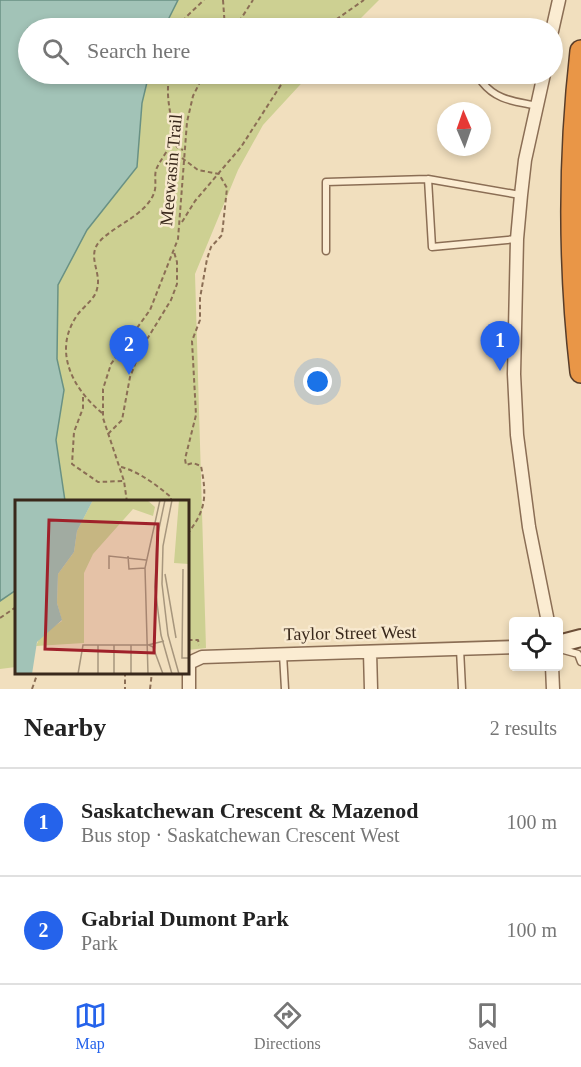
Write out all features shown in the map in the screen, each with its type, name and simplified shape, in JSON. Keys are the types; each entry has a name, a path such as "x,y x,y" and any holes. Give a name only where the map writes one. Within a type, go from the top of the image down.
{"highway":[{"path":"581,51 574,154 573,266 581,372"}],"street":[{"path":"555,18 559,0"},
{"path":"542,84 521,195 517,239 514,374 517,435 529,527 547,617"},
{"path":"563,644 581,638"},
{"name":"Taylor Street West","path":"189,689 189,663 202,657 509,647"},
{"path":"370,652 371,689"},
{"path":"552,671 553,689"}],"lane":[{"path":"484,84 491,94 500,98 537,106"},
{"path":"326,251 326,182 428,178 521,195"},
{"path":"428,178 432,247 517,239"},
{"path":"563,648 578,654 581,662"},
{"path":"460,649 462,689"},
{"path":"283,654 285,689"}],"path":[{"path":"185,18 204,0"},
{"path":"223,0 224,18"},
{"path":"242,18 253,0"},
{"path":"338,18 364,0"},
{"path":"168,84 166,90 172,138 177,147 183,150"},
{"name":"Meewasin Trail","path":"127,500 124,481 102,413 103,389 111,364 150,310 174,250 181,222 183,150 193,96 199,84"},
{"path":"181,222 241,147 282,84"},
{"path":"102,413 84,397 70,373 66,351 68,331 97,292 99,283 93,258 98,243 150,200 155,192 155,172 172,138"},
{"path":"183,158 198,170 219,174 227,188 222,235 211,248 207,259 200,298 200,320 192,341 196,415 185,459 186,465 193,463 201,466 204,507 198,522 189,532"},
{"path":"108,434 122,420 130,377 141,349 171,300 177,284 177,262 174,250"},
{"path":"84,397 83,408 74,432 72,464 98,482 124,481"},
{"path":"120,467 134,471 171,497 171,500"},
{"path":"0,618 15,608"},
{"path":"32,689 37,674"},
{"path":"150,689 152,674"}],"green space":[{"path":"178,0 379,0 361,18 169,18"},
{"path":"147,84 301,84 263,125 238,170 195,274 206,648 189,650 189,500 65,500 56,440 64,390 57,359 58,285 87,230 137,167 142,103"},
{"path":"15,591 15,667 0,669 0,601"}],"water":[{"path":"0,0 178,0 169,18 18,18 18,84 147,84 142,103 137,167 87,230 58,285 57,359 64,390 56,440 65,500 15,500 15,591 0,601"}],"place":[{"name":"Saskatchewan Crescent & Mazenod","path":"500,371"},
{"name":"Gabrial Dumont Park","path":"129,375"}]}
